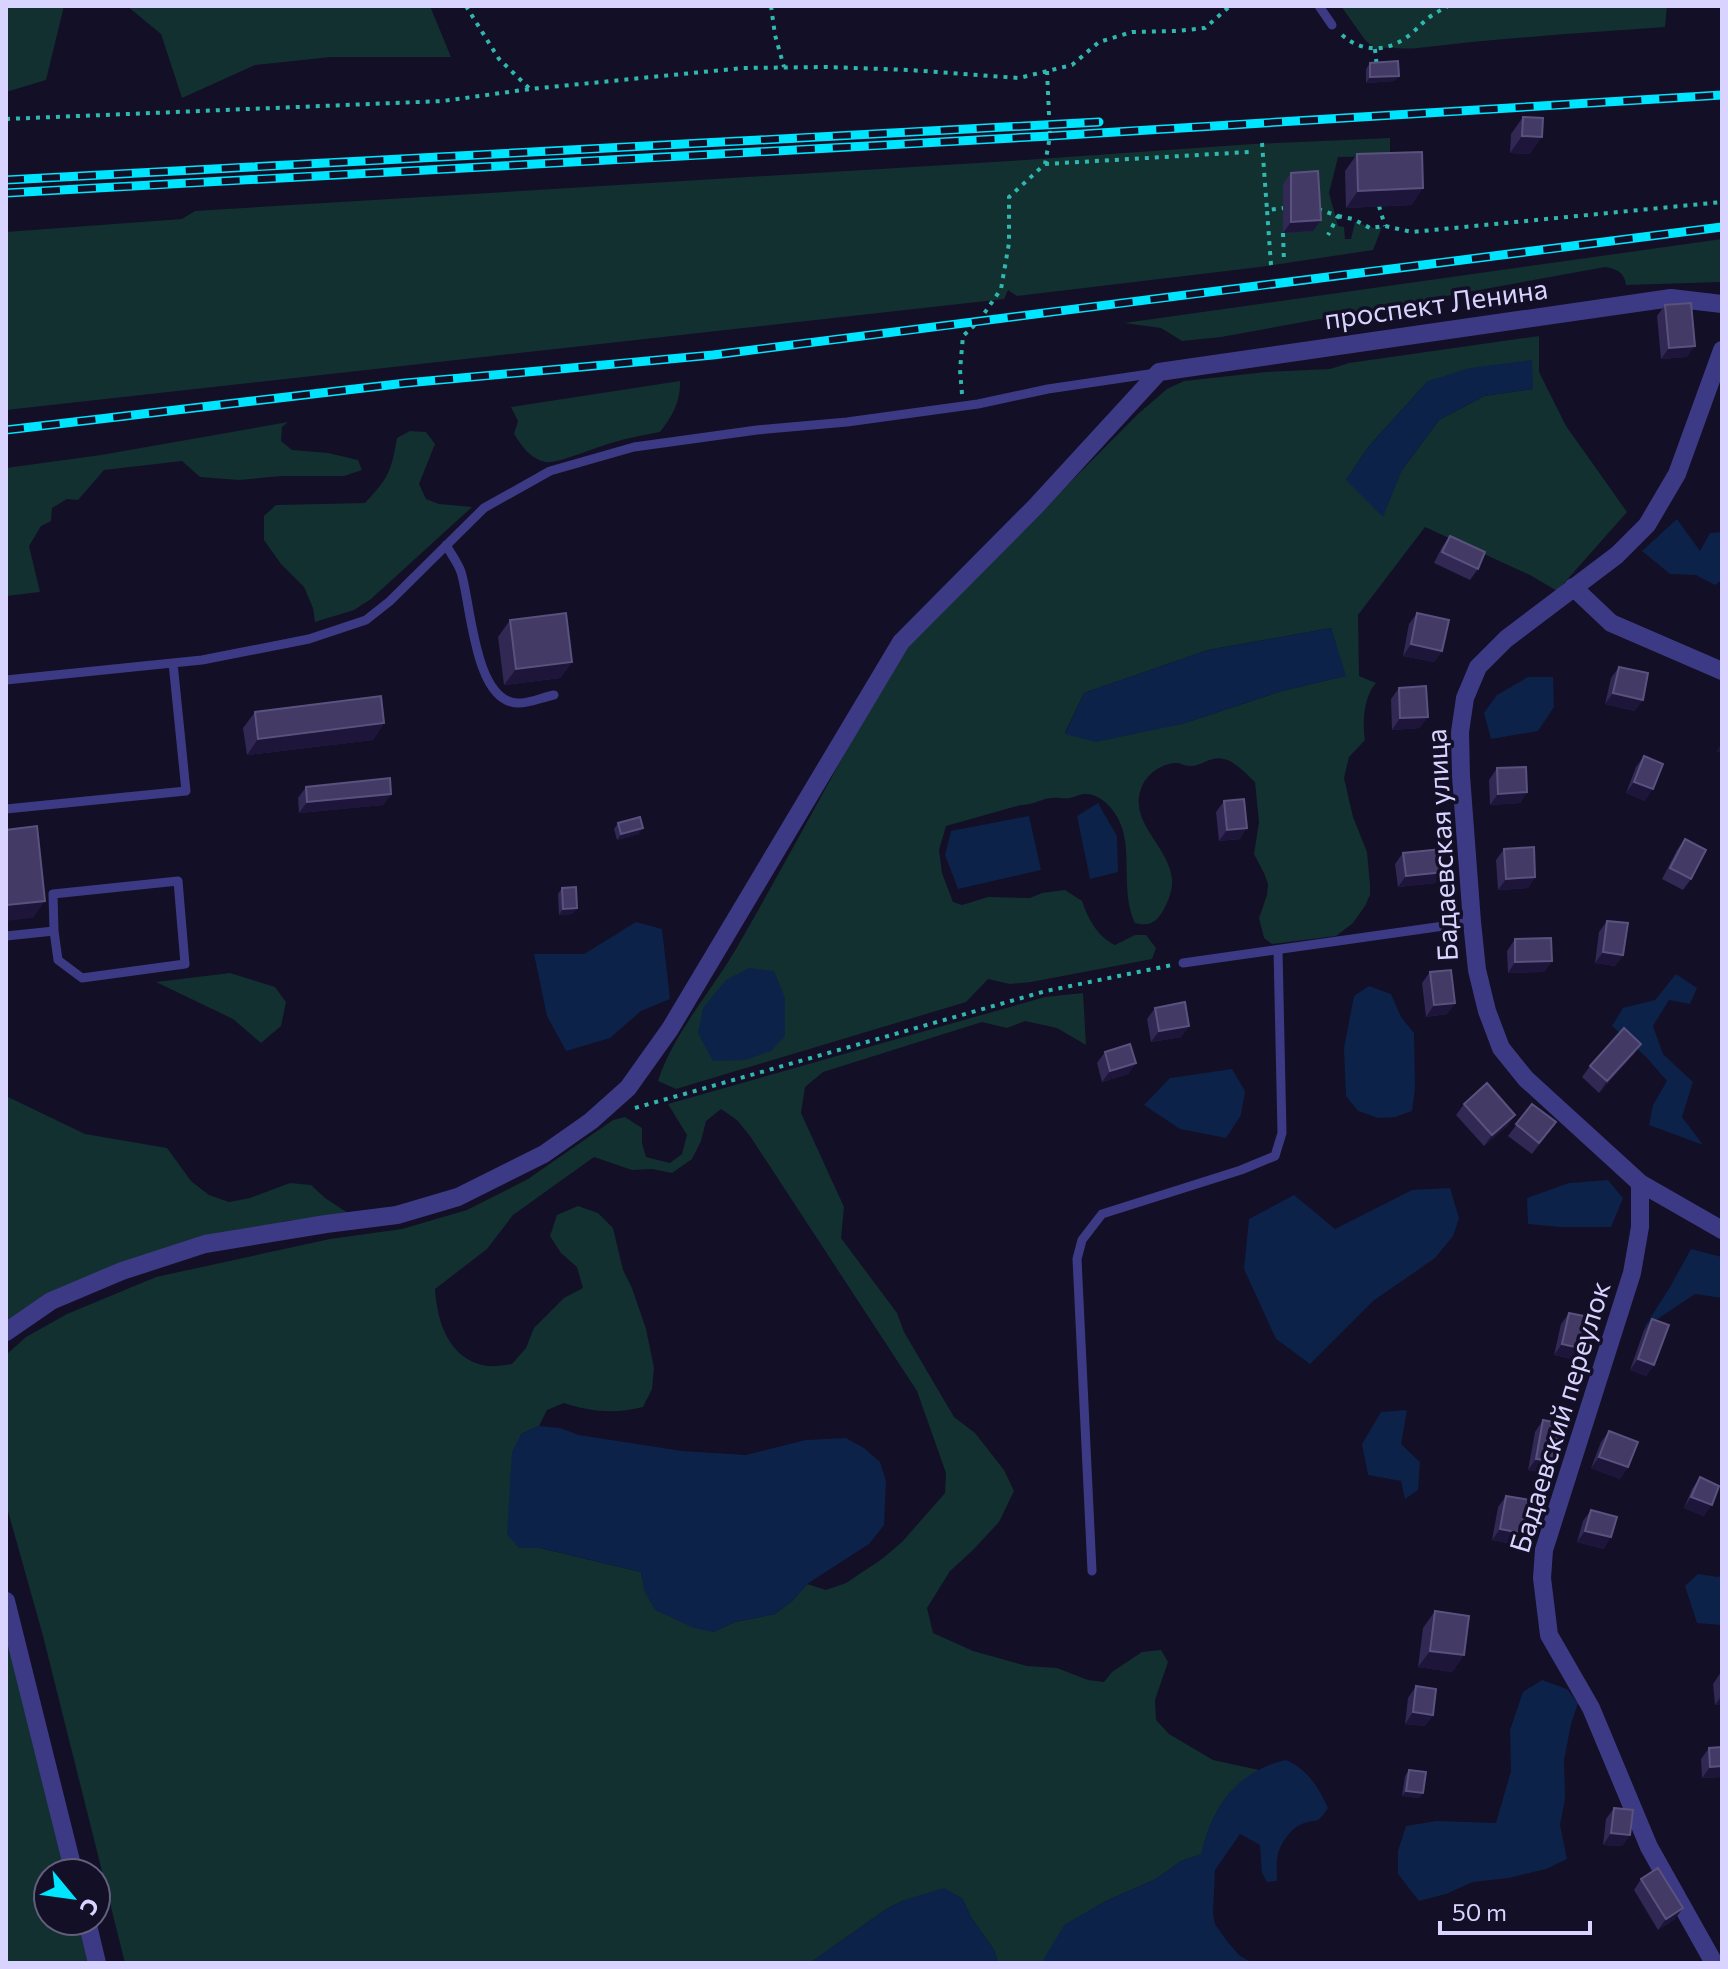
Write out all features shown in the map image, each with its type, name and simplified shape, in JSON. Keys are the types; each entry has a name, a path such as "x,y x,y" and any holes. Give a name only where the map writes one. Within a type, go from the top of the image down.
{"street":[{"name":"проспект Ленина","path":"1159,372 1671,298 1722,304"},
{"name":"Бадаевская улица","path":"1722,350 1677,474 1647,525 1617,555 1506,639 1478,667 1465,698 1460,732 1477,970 1487,1011 1501,1048 1526,1079 1640,1183 1722,1230"},
{"path":"6,1332 51,1301 122,1271 205,1244 397,1215 458,1197 544,1154 591,1121 628,1088 670,1029 901,642 1035,507 1159,372"},
{"path":"1573,587 1611,623 1722,671"},
{"name":"Бадаевский переулок","path":"1640,1183 1640,1227 1632,1273 1544,1550 1542,1578 1549,1635 1591,1708 1649,1847 1714,1963"},
{"path":"6,1601 70,1857"},
{"path":"91,1937 97,1963"}],"lane":[{"path":"1319,6 1332,25"},
{"path":"6,680 202,660 309,639 366,620 390,601 484,508 550,471 634,447 964,406 1159,372"},
{"path":"446,545 460,569 471,625 490,684 501,698 518,703 554,695"},
{"path":"6,809 186,791 173,663"},
{"path":"178,881 185,964 82,978 58,960 54,931 53,894 178,881"},
{"path":"1183,963 1472,922"},
{"path":"6,936 54,931"},
{"path":"1092,1571 1077,1259 1082,1240 1102,1214 1241,1170 1275,1156 1282,1133 1278,950"}],"path":[{"path":"466,6 499,59 530,89"},
{"path":"771,6 784,67"},
{"path":"6,119 443,101 530,89 743,68 909,70 1019,78 1072,65 1099,42 1132,32 1205,28 1230,6"},
{"path":"1437,12 1440,6"},
{"path":"1332,25 1354,45 1375,49 1392,46 1448,6"},
{"path":"1375,49 1378,74"},
{"path":"964,406 960,370 963,336 979,321 1001,289 1009,243 1009,197 1045,164 1050,136 1047,71"},
{"path":"1262,143 1271,265"},
{"path":"1045,164 1249,152"},
{"path":"1312,207 1353,219 1370,228 1385,226 1412,232 1722,202"},
{"path":"1379,206 1385,226"},
{"path":"1267,210 1283,208"},
{"path":"1328,235 1338,216"},
{"path":"1283,233 1284,263"},
{"path":"636,1108 1046,991 1183,963"}],"green space":[{"path":"6,6 64,6 46,80 6,92"},
{"path":"127,6 430,6 451,57 331,57 255,65 182,98 161,34"},
{"path":"1341,6 1667,6 1665,27 1375,49"},
{"path":"1390,138 1390,156 1338,157 1329,193 1338,226 1344,227 1345,239 1351,239 1355,222 1377,229 1382,227 1373,250 1017,296 1008,290 1004,299 6,410 6,232 182,219 195,211"},
{"path":"1722,239 1722,282 1626,285 1619,272 1605,267 1221,337 1182,341 1161,328 1124,323"},
{"path":"1539,336 1539,372 1566,426 1627,512 1557,591 1530,575 1425,527 1358,615 1359,676 1376,683 1365,710 1365,740 1349,757 1344,778 1353,817 1367,852 1370,885 1370,895 1353,923 1336,936 1272,944 1264,938 1259,918 1268,884 1254,854 1259,822 1255,782 1225,759 1213,759 1193,766 1168,764 1149,776 1139,797 1143,821 1164,855 1172,879 1171,893 1153,922 1135,923 1127,890 1126,846 1122,828 1110,807 1091,794 1047,799 946,826 939,850 942,873 953,902 962,905 988,897 1030,898 1065,890 1082,901 1094,927 1115,945 1135,935 1146,935 1156,948 1152,959 1031,982 1010,984 988,979 966,1002 676,1089 658,1081 673,1047 736,949 894,665 911,642 1138,414 1167,389 1184,381 1330,369 1349,363","holes":["1428,381 1533,389 1484,396 1439,420 1402,470 1346,480 1369,446","1331,628 1345,676 1282,691 1182,724 1065,733 1084,693 1208,650"]},
{"path":"680,381 675,408 660,432 617,441 551,462 531,455 514,434 518,421 511,407"},
{"path":"288,422 282,427 281,441 292,450 328,453 358,460 362,470 344,476 239,480 200,477 182,461 104,470 78,500 67,499 52,508 51,521 41,526 29,546 40,592 6,596 6,468 101,455"},
{"path":"410,431 426,432 435,444 419,484 426,499 439,504 472,507 371,599 354,610 315,622 304,587 281,564 264,540 264,516 276,505 365,503 387,474 397,438"},
{"path":"230,973 275,987 286,1002 281,1026 261,1043 233,1019 156,982"},
{"path":"1083,993 1086,1045 1057,1028 1025,1021 1007,1028 982,1022 823,1072 805,1087 801,1113 844,1207 841,1238 897,1313 904,1332 954,1417 975,1433 1004,1470 1014,1491 999,1522 950,1571 927,1608 933,1633 973,1651 1027,1666 1057,1668 1088,1680 1104,1682 1112,1672 1142,1652 1161,1650 1168,1662 1155,1700 1156,1720 1169,1734 1213,1760 1259,1770 1237,1786 1221,1805 1209,1828 1202,1854 1181,1861 1156,1879 1106,1901 1065,1925 1044,1963 998,1963 994,1950 962,1898 904,1900 810,1963 125,1963 112,1911 112,1857 98,1857 6,1504 6,1355 26,1337 67,1314 156,1277 330,1239 402,1229 467,1210 528,1179 613,1120 625,1117 642,1128 646,1157 670,1163 682,1154 687,1135 668,1104 1045,997","holes":["721,1109 737,1120 917,1391 946,1473 945,1493 902,1542 846,1583 826,1590 807,1584 775,1614 735,1622 713,1632 645,1592 641,1572 540,1548 519,1548 521,1434 539,1426 547,1410 564,1403 603,1411 623,1411 643,1407 652,1389 654,1368 646,1329 623,1270 613,1228 598,1213 578,1206 557,1215 550,1236 561,1253 577,1267 583,1288 564,1298 534,1328 526,1348 512,1364 490,1366 474,1362 454,1348 442,1326 435,1289 487,1249 513,1215 594,1157 632,1170 652,1169 672,1173 692,1159 706,1121"]},
{"path":"6,1096 85,1134 167,1148 191,1181 209,1195 229,1202 250,1198 290,1183 311,1185 351,1215 286,1221 95,1274 6,1334"},
{"path":"6,1629 66,1857 32,1857 32,1937 87,1937 94,1963 6,1963"}],"water":[{"path":"1532,360 1533,389 1484,396 1439,420 1402,470 1383,517 1346,480 1369,446 1428,381 1470,368"},
{"path":"1677,519 1700,551 1710,533 1722,532 1722,580 1715,585 1696,575 1670,574 1642,551"},
{"path":"1331,628 1346,676 1282,691 1182,724 1096,742 1065,734 1084,693 1208,650"},
{"path":"1528,677 1553,677 1554,707 1538,731 1491,739 1484,713 1497,695"},
{"path":"1098,803 1117,836 1118,872 1090,879 1077,816"},
{"path":"1029,816 1041,870 958,889 945,855 951,831"},
{"path":"636,922 662,929 670,999 641,1011 610,1038 566,1051 547,1016 534,954 584,954"},
{"path":"749,968 774,971 785,998 785,1036 771,1051 745,1060 713,1061 698,1033 703,1008 726,980"},
{"path":"1676,974 1697,988 1690,1004 1669,1000 1653,1026 1663,1054 1693,1082 1682,1117 1703,1145 1649,1125 1653,1105 1667,1081 1612,1026 1623,1008 1655,1000"},
{"path":"1369,986 1391,994 1401,1017 1414,1033 1415,1088 1412,1111 1395,1117 1378,1118 1358,1111 1346,1096 1344,1048 1354,996"},
{"path":"1232,1069 1245,1091 1241,1115 1226,1138 1180,1129 1144,1105 1170,1078"},
{"path":"1608,1180 1623,1198 1611,1227 1528,1224 1527,1198 1569,1183"},
{"path":"1450,1188 1459,1218 1453,1236 1435,1258 1373,1301 1310,1364 1276,1339 1244,1269 1249,1219 1294,1195 1335,1229 1412,1190"},
{"path":"1691,1249 1722,1257 1722,1298 1695,1294 1644,1328 1670,1287"},
{"path":"1407,1410 1401,1444 1420,1462 1418,1490 1405,1499 1401,1481 1368,1475 1362,1444 1381,1412"},
{"path":"539,1426 682,1451 746,1455 806,1440 846,1438 880,1462 886,1481 884,1525 869,1544 807,1584 775,1614 735,1622 713,1632 694,1628 655,1610 645,1592 641,1572 540,1548 519,1548 507,1534 512,1452 521,1434"},
{"path":"1698,1574 1722,1575 1722,1625 1697,1623 1685,1586"},
{"path":"1542,1680 1567,1689 1578,1703 1564,1760 1565,1799 1560,1825 1567,1859 1546,1869 1473,1882 1419,1901 1398,1874 1398,1851 1406,1826 1436,1821 1496,1823 1511,1771 1510,1730 1523,1692"},
{"path":"1286,1760 1312,1780 1328,1808 1319,1819 1298,1826 1287,1836 1278,1854 1277,1881 1267,1882 1262,1873 1260,1845 1240,1834 1215,1870 1215,1924 1239,1955 1252,1963 1044,1963 1064,1925 1106,1901 1156,1879 1181,1861 1201,1854 1212,1821 1229,1794 1253,1773"},
{"path":"944,1888 962,1898 994,1950 998,1963 810,1963 885,1910 904,1900"}],"building":[{"path":"1398,61 1399,76 1370,77 1370,63"},
{"path":"1523,117 1543,118 1542,137 1522,136"},
{"path":"1422,152 1423,188 1358,191 1357,154"},
{"path":"1318,171 1321,220 1291,222 1291,173"},
{"path":"1691,303 1695,346 1669,348 1665,305"},
{"path":"1450,536 1485,552 1478,569 1442,552"},
{"path":"566,613 572,662 516,669 510,620"},
{"path":"1417,613 1449,620 1442,651 1411,644"},
{"path":"1619,667 1648,673 1643,700 1613,693"},
{"path":"1426,686 1428,717 1400,718 1399,688"},
{"path":"381,696 384,723 258,739 255,712"},
{"path":"1644,756 1663,764 1653,789 1634,782"},
{"path":"1526,767 1527,792 1498,794 1497,768"},
{"path":"390,778 391,794 307,802 306,787"},
{"path":"1244,799 1247,828 1227,830 1224,801"},
{"path":"640,817 643,828 621,834 618,823"},
{"path":"37,826 45,901 7,905 6,830"},
{"path":"1685,839 1706,850 1691,879 1670,868"},
{"path":"1534,847 1535,877 1506,879 1504,849"},
{"path":"1442,849 1444,872 1406,876 1403,853"},
{"path":"576,887 577,908 563,909 562,888"},
{"path":"1607,921 1628,923 1623,955 1603,952"},
{"path":"1551,938 1552,961 1515,962 1515,939"},
{"path":"1451,970 1455,1003 1434,1005 1430,972"},
{"path":"1185,1002 1189,1026 1159,1031 1155,1008"},
{"path":"1624,1028 1641,1044 1607,1081 1590,1066"},
{"path":"1130,1044 1136,1063 1110,1071 1105,1052"},
{"path":"1487,1083 1515,1115 1492,1135 1464,1104"},
{"path":"1532,1104 1556,1122 1539,1143 1516,1124"},
{"path":"1569,1313 1594,1318 1588,1350 1562,1344"},
{"path":"1652,1319 1669,1325 1654,1365 1638,1359"},
{"path":"1543,1420 1563,1424 1557,1462 1536,1459"},
{"path":"1609,1431 1638,1442 1628,1467 1599,1457"},
{"path":"1700,1477 1719,1486 1712,1505 1691,1497"},
{"path":"1506,1496 1537,1501 1531,1535 1500,1529"},
{"path":"1591,1510 1617,1517 1611,1537 1585,1531"},
{"path":"1435,1611 1469,1616 1464,1655 1430,1651"},
{"path":"1416,1686 1436,1689 1433,1715 1413,1712"},
{"path":"1722,1747 1722,1766 1710,1767 1709,1748"},
{"path":"1409,1770 1426,1772 1423,1793 1406,1791"},
{"path":"1614,1808 1633,1810 1630,1835 1611,1833"},
{"path":"1658,1868 1683,1908 1666,1919 1641,1879"}],"railway":[{"path":"6,193 1050,136 1722,95"},
{"path":"6,180 1099,122"},
{"path":"6,430 406,383 713,355 1722,227"}]}
